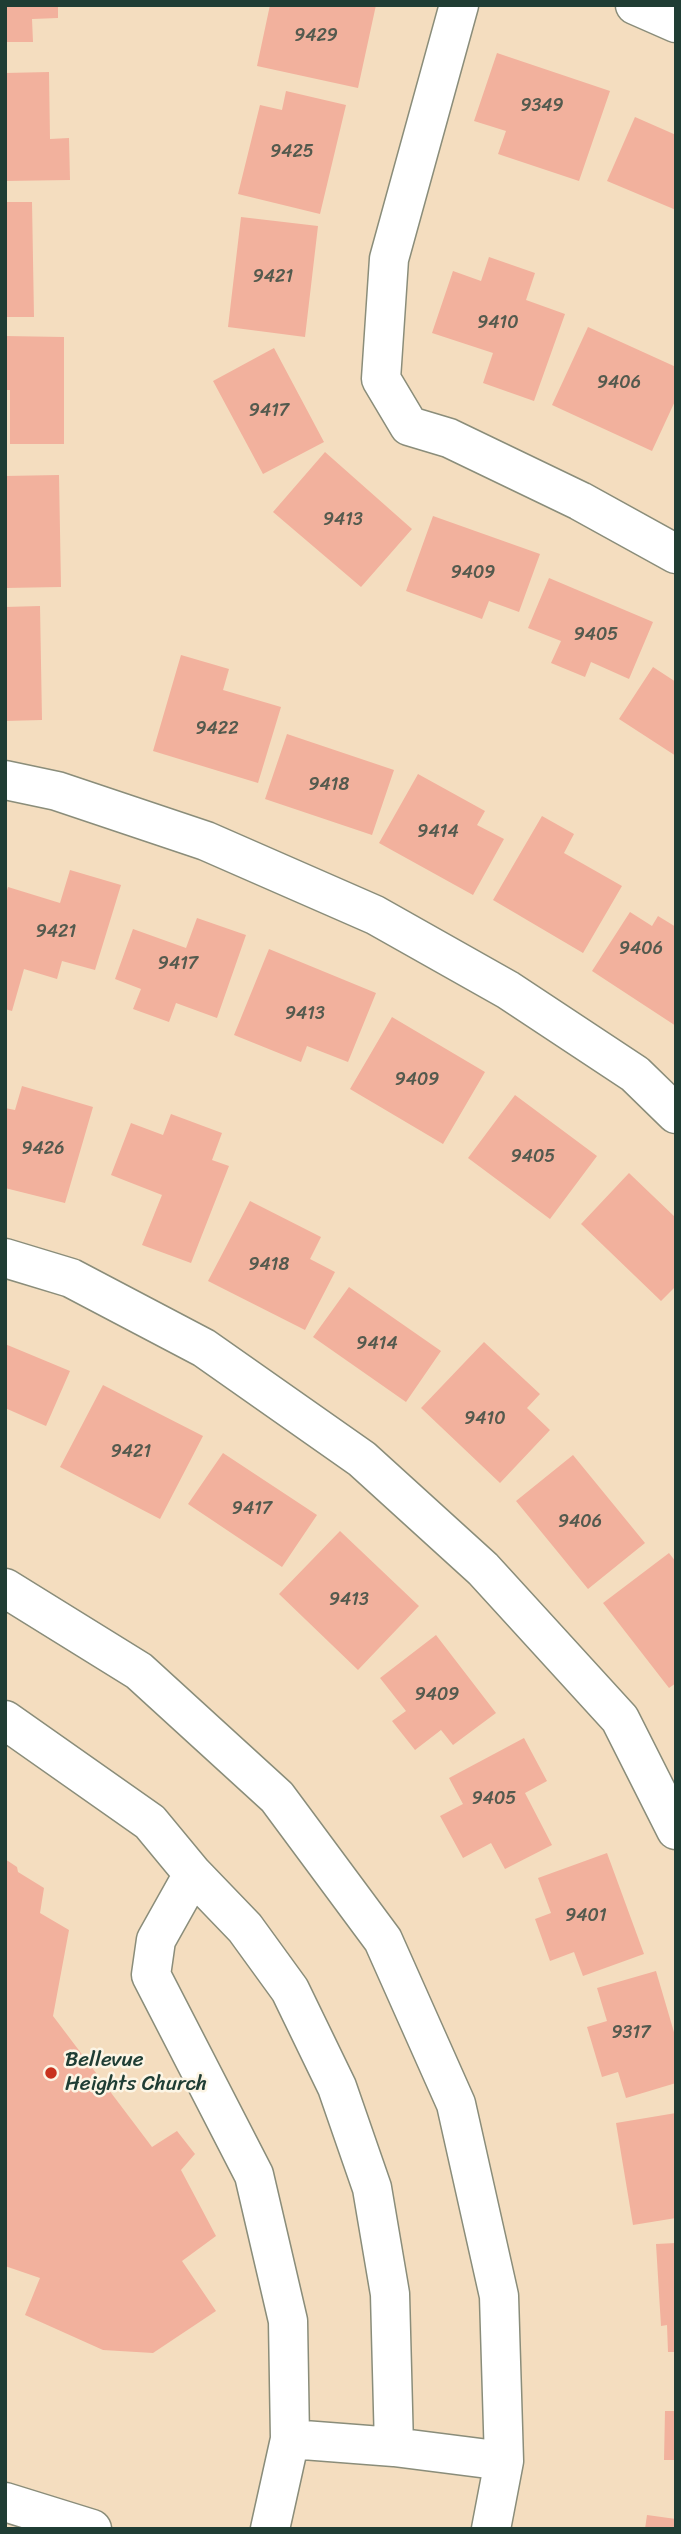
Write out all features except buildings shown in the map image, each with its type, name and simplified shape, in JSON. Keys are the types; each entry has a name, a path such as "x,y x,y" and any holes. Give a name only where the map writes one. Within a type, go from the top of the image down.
{"street":[{"path":"459,5 389,259 381,379 409,426 449,438 580,501 676,554"},
{"path":"635,5 676,23"},
{"path":"5,780 57,791 206,841 375,915 508,990 635,1074 676,1114"},
{"path":"5,1258 71,1278 204,1348 362,1459 483,1569 620,1719 676,1830"},
{"path":"5,1588 139,1671 278,1797 383,1940 456,2104 499,2296 504,2461 491,2529"},
{"path":"5,1720 150,1822 193,1874 245,1928 290,1990 337,2087 372,2188 390,2294 394,2448"},
{"path":"193,1874 156,1940 151,1975 254,2175 288,2321 290,2438 270,2529"},
{"path":"290,2438 504,2461"},
{"path":"5,2502 92,2529"}],"place":[{"name":"Bellevue Heights Church","path":"51,2073"}]}
